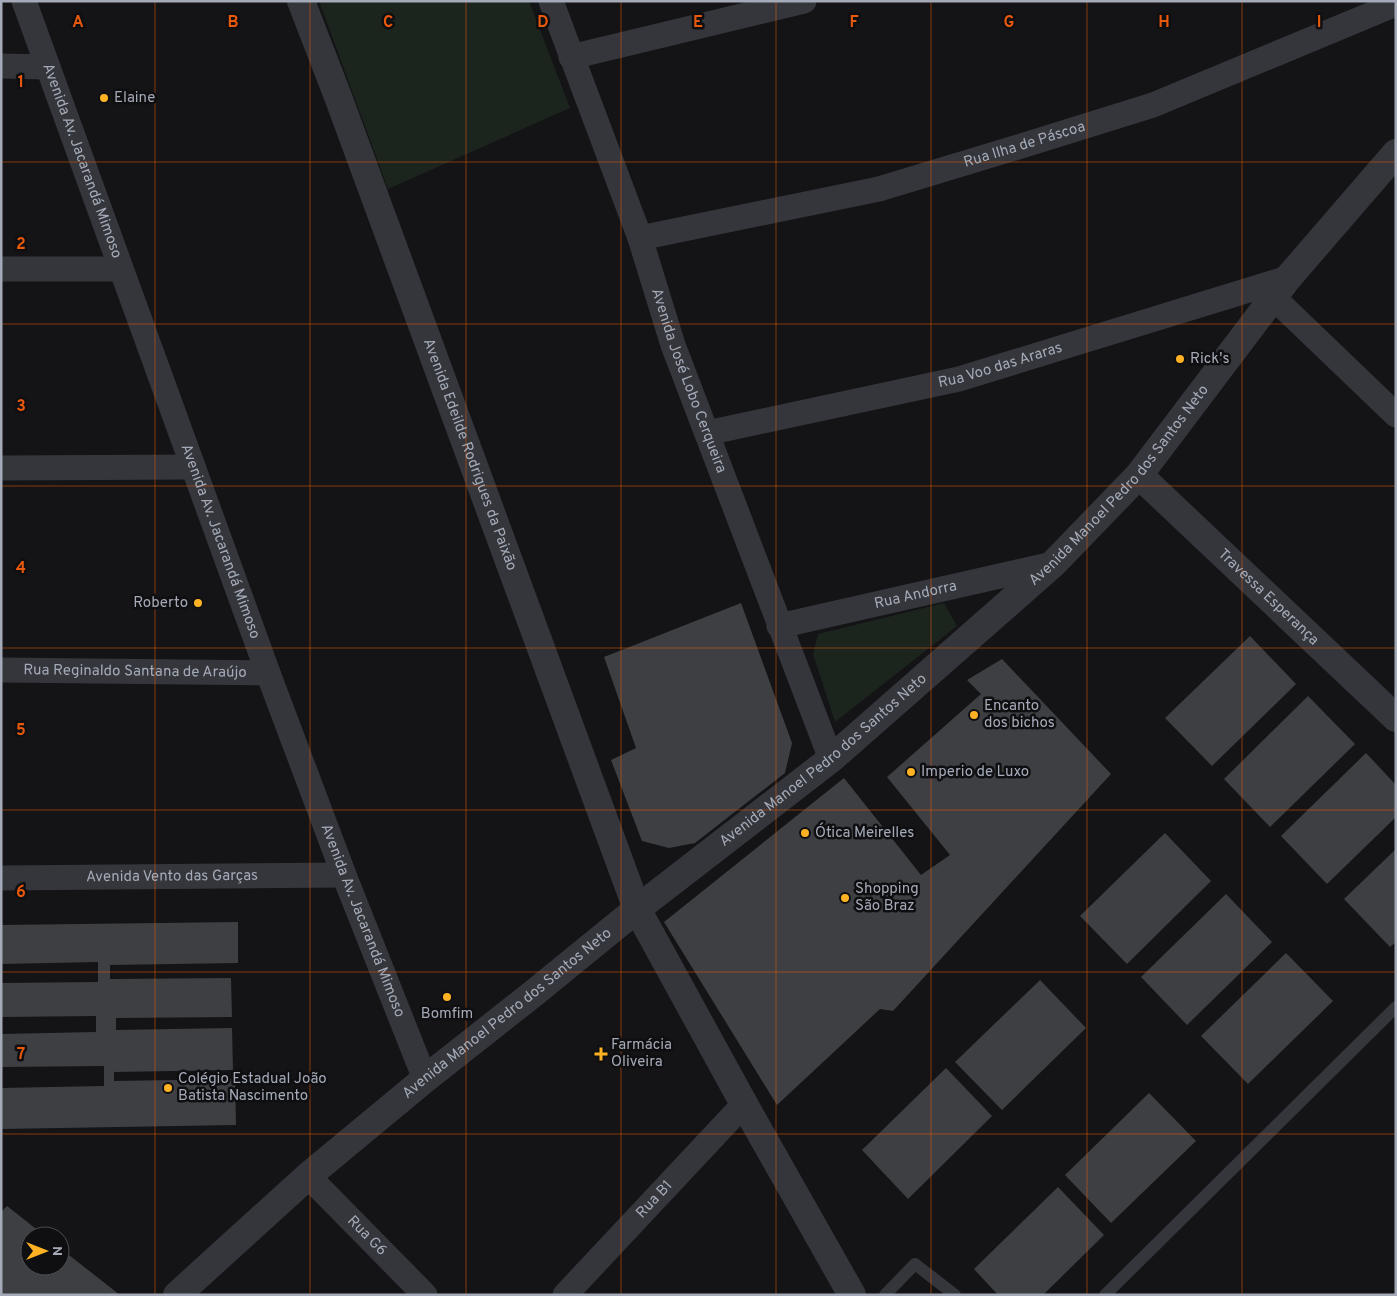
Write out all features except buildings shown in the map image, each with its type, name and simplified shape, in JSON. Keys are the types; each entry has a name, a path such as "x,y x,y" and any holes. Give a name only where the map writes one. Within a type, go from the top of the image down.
{"street":[{"name":"Avenida Av. Jacarandá Mimoso","path":"24,1 268,673 344,875 425,1079"},
{"name":"Avenida Edeilde Rodrigues da Paixão","path":"301,1 637,909 852,1295"},
{"name":"Avenida José Lobo Cerqueira","path":"551,1 640,238 673,345 831,759"},
{"path":"571,57 804,1"},
{"name":"Rua Ilha de Páscoa","path":"640,238 878,189 1153,105 1396,4"},
{"path":"1,66 48,67"},
{"name":"Avenida Manoel Pedro dos Santos Neto","path":"177,1295 308,1176 425,1079 637,909 831,759 1053,564 1139,475 1281,288 1396,153"},
{"path":"1,269 120,269"},
{"path":"1281,288 1396,415"},
{"name":"Rua Voo das Araras","path":"707,433 959,379 1281,288"},
{"path":"1,468 193,467"},
{"name":"Travessa Esperança","path":"1139,475 1392,708"},
{"name":"Rua Andorra","path":"779,626 1053,564"},
{"name":"Rua Reginaldo Santana de Araújo","path":"1,670 268,673"},
{"name":"Avenida Vento das Garças","path":"1,878 344,875"},
{"name":"Rua B1","path":"565,1295 744,1104"},
{"name":"Rua G6","path":"308,1176 425,1295"}],"lane":[{"path":"1105,1295 1396,1007"},
{"path":"885,1295 915,1264 955,1295"}],"shaded area":[{"path":"319,1 529,1 570,108 388,189"},
{"path":"944,603 957,626 835,722 813,654 818,634"}],"place":[{"name":"Elaine","path":"104,98"},
{"name":"Rick's","path":"1180,359"},
{"name":"Roberto","path":"198,603"},
{"name":"Encanto dos bichos","path":"974,715"},
{"name":"Imperio de Luxo","path":"911,772"},
{"name":"Ótica Meirelles","path":"805,833"},
{"name":"Shopping São Braz","path":"845,898"},
{"name":"Bomfim","path":"447,997"},
{"name":"Farmácia Oliveira","path":"601,1054"},
{"name":"Colégio Estadual João Batista Nascimento","path":"168,1088"}]}
